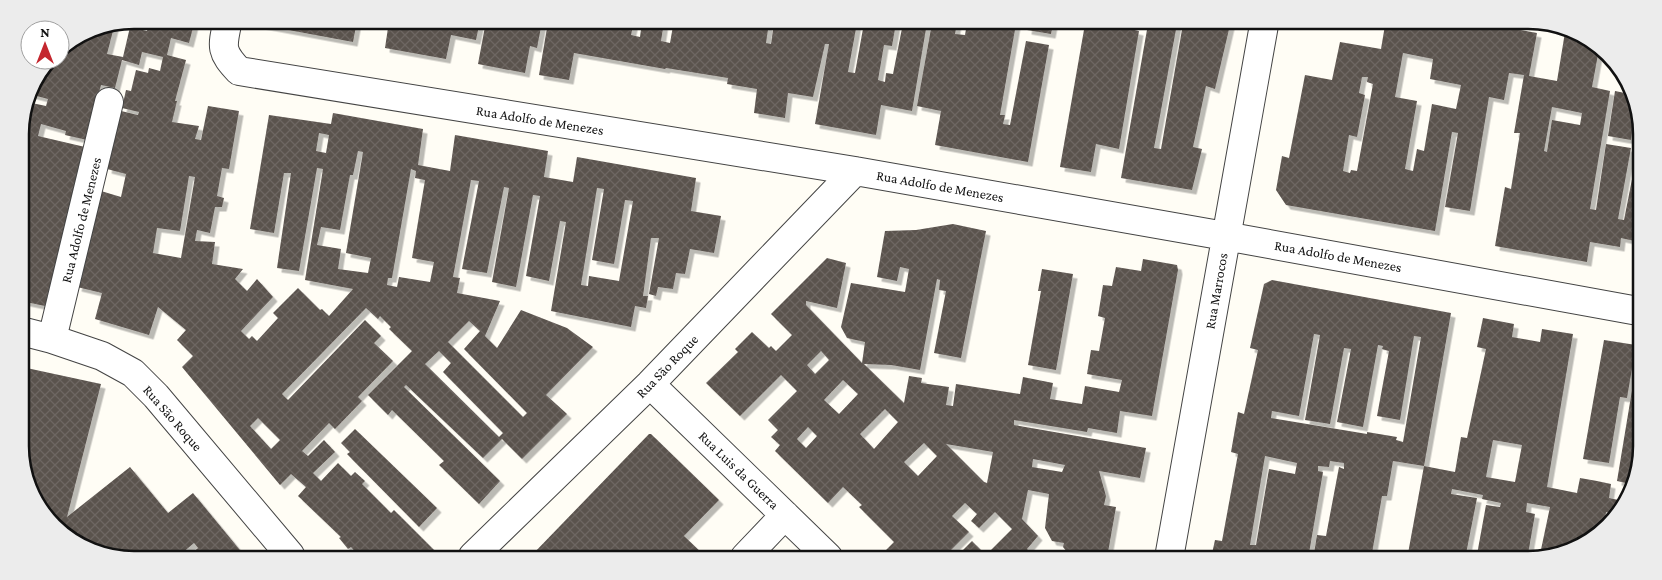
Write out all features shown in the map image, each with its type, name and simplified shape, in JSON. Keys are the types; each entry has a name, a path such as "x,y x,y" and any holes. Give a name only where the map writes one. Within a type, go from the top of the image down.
{"street":[{"name":"Rua Adolfo de Menezes","path":"226,29 223,41 226,58 239,71 855,171 1633,309"},
{"name":"Rua Marrocos","path":"1170,551 1263,29"},
{"name":"Rua Adolfo de Menezes","path":"52,339 109,102"},
{"name":"Rua São Roque","path":"478,551 650,384 855,171"},
{"name":"Rua São Roque","path":"29,333 102,356 134,373 156,396 287,551"},
{"name":"Rua Luis da Guerra","path":"650,384 822,551"},
{"path":"751,551 785,515"}],"building":[{"path":"129,29 147,31 148,29 193,29 189,43 171,38 167,55 186,60 175,101 177,101 172,122 199,126 195,139 201,140 208,106 239,111 229,169 222,168 217,196 224,198 222,207 215,207 210,233 197,230 195,241 215,242 212,264 243,269 235,279 247,291 257,279 273,297 241,331 249,339 252,336 257,341 278,318 273,313 298,288 320,310 322,309 329,316 353,289 305,280 323,169 317,168 299,271 277,268 291,173 284,173 274,233 250,229 269,115 331,124 333,113 423,129 418,165 450,171 455,135 548,151 544,177 573,182 577,157 696,178 691,211 721,216 714,253 690,249 685,274 676,273 673,289 658,287 656,296 649,294 659,238 651,238 643,296 648,296 646,308 635,306 631,327 551,311 566,222 560,221 549,281 526,276 540,196 533,195 516,287 492,282 509,188 504,187 487,273 462,269 479,181 471,180 453,277 460,278 457,293 500,301 485,336 497,348 521,310 567,328 593,347 546,395 567,414 522,459 502,439 483,458 406,385 404,387 500,481 479,504 439,465 444,461 392,410 388,415 368,395 412,351 389,329 391,327 380,316 378,319 366,308 282,394 288,400 365,320 381,336 374,343 393,361 358,397 362,401 335,429 329,423 302,451 308,456 324,440 335,452 313,473 321,481 338,463 351,476 355,472 365,481 362,484 391,513 394,510 434,550 354,551 351,547 348,549 339,538 341,537 298,496 306,487 291,474 280,485 182,367 193,356 177,340 186,330 158,307 149,335 95,319 102,293 77,287 101,191 121,197 126,174 107,169 121,111 138,115 139,112 122,108 126,90 131,91 136,70 148,73 149,68 160,71 163,57 142,52 139,65 122,60 115,88 101,85 87,140 65,135 66,131 41,124 38,136 85,147 45,306 29,303 29,126 32,106 33,103 46,106 48,99 36,96 37,93 50,70 70,70 70,50 75,46 100,34 113,31 107,54 123,57","holes":["319,133 329,135 326,153 316,151","358,151 363,152 346,253 371,258 368,273 338,269 341,249 317,245 321,227 340,230 350,175 353,175","411,169 416,171 415,178 425,180 412,258 434,262 430,282 399,277 397,287 387,285 388,278 392,278","189,176 195,177 181,258 153,253 157,228 180,231","597,188 604,189 592,260 614,264 625,200 633,201 619,281 589,276 588,286 581,285","469,321 480,331 464,349 527,413 523,417 448,342","439,351 451,363 443,372 503,433 499,437 425,364","258,418 280,440 271,449 250,426"]},
{"path":"283,29 355,29 353,42"},
{"path":"388,29 478,29 476,40 451,35 446,59 385,48"},
{"path":"485,29 541,29 537,48 530,46 525,73 478,64"},
{"path":"547,29 632,29 631,35 640,37 641,29 663,29 661,41 670,43 672,29 768,29 766,43 771,44 773,29 856,29 848,72 855,73 863,29 895,29 892,46 884,45 878,80 885,82 886,73 893,74 902,29 926,29 912,111 881,105 876,135 815,124 829,44 825,44 813,97 788,93 785,118 754,113 757,89 727,84 728,78 574,53 569,80 539,75"},
{"path":"931,29 956,29 955,34 965,35 966,29 1015,29 1000,115 1005,115 1003,124 1010,125 1026,41 1049,45 1028,162 935,145 941,111 917,106"},
{"path":"1027,29 1052,29 1051,34"},
{"path":"1084,29 1130,29 1139,31 1119,149 1096,144 1091,172 1060,167"},
{"path":"1147,29 1176,29 1154,148 1161,149 1182,29 1229,29 1215,89 1206,86 1193,147 1202,149 1192,190 1121,178"},
{"path":"1384,29 1515,29 1537,33 1529,76 1557,81 1564,35 1592,50 1598,55 1592,87 1610,91 1590,209 1596,210 1606,144 1631,148 1618,219 1624,220 1633,174 1633,241 1621,238 1620,247 1590,242 1587,262 1495,246 1505,187 1511,189 1520,133 1514,133 1524,75 1509,73 1504,100 1489,97 1470,211 1445,207 1458,133 1452,132 1435,231 1286,205 1276,190 1282,156 1289,158 1305,75 1332,80 1340,42 1381,49","holes":["1403,53 1433,59 1430,79 1461,85 1456,109 1432,104 1424,151 1417,149 1413,171 1405,169 1417,101 1395,97","1362,77 1368,77 1367,82 1373,84 1357,171 1351,170 1350,173 1343,171 1349,135 1357,137 1365,95 1359,93","1552,107 1582,113 1580,125 1552,120 1547,152 1544,151"]},
{"path":"1615,91 1625,93 1633,125 1631,140 1608,136"},
{"path":"953,224 986,231 961,358 934,353 946,291 939,290 940,280 937,279 920,370 891,365 864,364 904,403 909,376 922,378 921,383 949,387 946,405 953,406 956,384 1020,394 1023,377 1053,383 1050,399 1082,404 1085,386 1119,392 1122,380 1087,374 1091,350 1099,351 1105,318 1098,316 1103,285 1112,286 1116,267 1141,271 1143,259 1177,265 1178,270 1152,416 1120,411 1117,433 1088,428 1087,432 1014,420 1014,425 1146,448 1140,478 1099,471 1106,496 1104,505 1116,507 1108,551 1066,551 1063,547 1064,543 1052,541 1045,528 1049,494 1028,490 1022,519 1038,536 1027,549 1029,551 990,551 1012,529 995,512 979,528 971,521 977,514 965,503 952,516 969,532 950,551 885,551 894,542 859,507 862,505 843,487 828,503 775,451 780,445 771,437 778,430 768,420 797,391 781,375 740,416 706,383 738,352 735,349 752,332 769,348 771,346 776,351 792,335 771,314 827,258 846,263 837,308 806,301 806,305 862,363 865,342 847,338 841,327 851,283 905,292 909,269 900,267 897,281 877,277 885,231 916,230","holes":["821,351 829,360 815,374 807,365","843,380 858,394 839,414 824,400","885,409 898,422 874,449 860,434","808,427 817,436 806,448 797,439","924,443 937,456 918,476 904,462","946,444 993,452 987,483","1033,459 1065,465 1062,472 1032,467"]},
{"path":"1042,269 1073,274 1056,370 1028,365 1041,291 1038,291"},
{"path":"1272,280 1451,313 1424,466 1393,461 1387,496 1382,496 1372,551 1314,551 1317,535 1326,536 1339,467 1344,469 1344,463 1330,461 1329,467 1318,466 1318,471 1323,472 1309,551 1213,551 1215,540 1222,541 1238,454 1231,452 1238,412 1244,414 1258,350 1250,348 1264,284","holes":["1314,334 1320,335 1305,420 1330,424 1344,348 1351,349 1337,422 1363,427 1378,345 1383,346 1382,349 1389,351 1377,416 1400,420 1414,336 1421,337 1403,442 1396,440 1397,437 1367,432 1367,434 1271,418 1272,411 1299,416","1265,456 1297,463 1295,474 1269,469 1256,545 1250,545"]},
{"path":"1483,318 1514,324 1512,337 1540,342 1542,329 1573,334 1547,487 1577,493 1580,478 1611,484 1609,498 1618,500 1610,513 1606,512 1603,521 1592,530 1562,546 1541,550 1550,507 1527,503 1526,512 1535,514 1529,551 1478,551 1486,505 1500,507 1501,503 1482,499 1483,495 1452,489 1451,494 1477,498 1467,551 1408,551 1424,466 1455,472 1461,437 1467,438 1486,349 1477,347","holes":["1493,440 1522,445 1515,482 1486,477"]},
{"path":"1604,340 1633,345 1633,363 1627,398 1620,397 1609,463 1583,459"},
{"path":"29,369 101,384 67,517 130,467 168,513 193,493 241,551 194,551 198,548 194,543 185,551 133,551 106,548 81,537 59,521 43,499 34,480 31,467 29,454"},
{"path":"1633,384 1633,447 1630,474 1626,483 1617,481"},
{"path":"355,429 437,508 419,527 347,454 350,452 341,443"},
{"path":"649,434 719,500 684,536 700,551 536,551"},
{"path":"972,541 982,551 962,551"}]}
